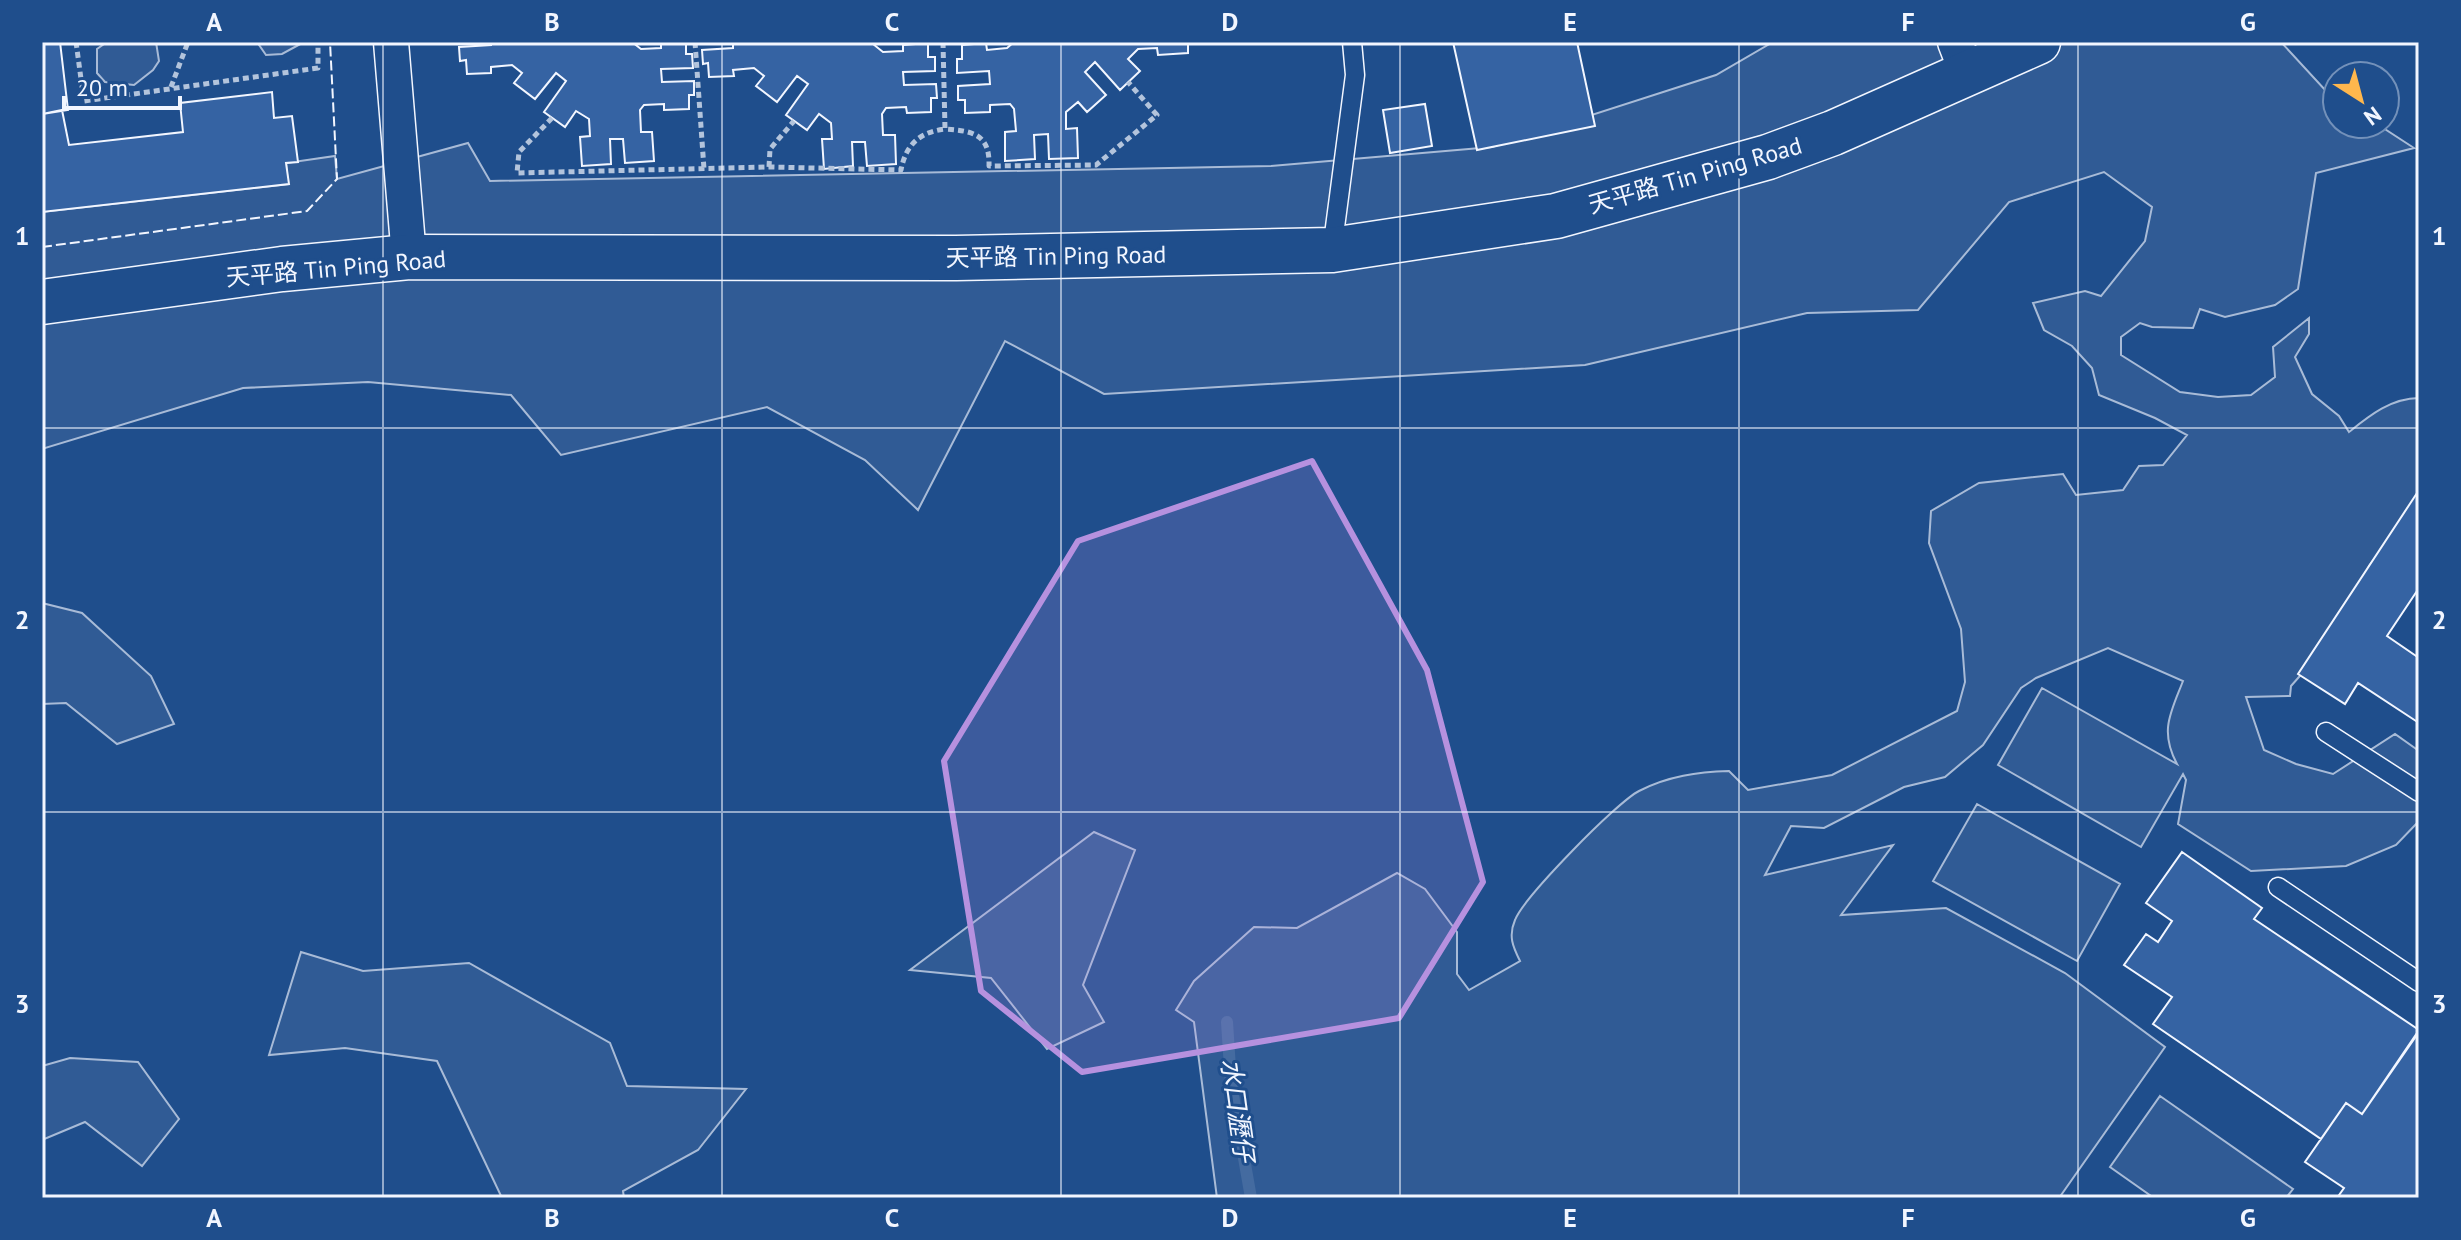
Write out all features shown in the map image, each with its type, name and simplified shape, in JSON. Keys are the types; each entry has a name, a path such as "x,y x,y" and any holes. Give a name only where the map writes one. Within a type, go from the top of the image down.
{"street":[{"path":"391,42 409,257"},
{"name":"天平路 Tin Ping Road","path":"42,302 282,269 409,257 943,258 1332,250 1571,212 1768,157 1833,133 1961,58 2038,42"}],"lane":[{"path":"1332,250 1355,75 1352,42"},
{"path":"2326,732 2419,792"},
{"path":"2278,887 2419,982"}],"path":[{"path":"76,42 84,101 318,68 318,42"},
{"path":"170,88 188,42"},
{"path":"695,42 704,169"},
{"path":"943,42 945,129"},
{"path":"552,118 519,152 517,173 769,167 901,170 911,142 929,131 945,129 968,131 981,137 990,150 989,166 1096,165 1157,115 1128,82"},
{"path":"769,167 770,149 794,121"}],"highlighted area":[{"path":"1312,461 1427,670 1483,882 1399,1018 1082,1072 981,991 944,761 1078,541"}],"shaded area":[{"path":"107,42 156,42 159,61 134,85 105,82 97,73 97,49"},
{"path":"257,42 304,42 282,54 266,55"},
{"path":"1773,42 2281,42 2321,86 2321,140 2401,140 2414,148 2316,173 2298,289 2275,305 2225,317 2200,309 2193,328 2152,327 2140,323 2121,337 2121,355 2180,392 2218,397 2251,395 2275,377 2273,347 2309,318 2309,334 2295,357 2312,394 2339,416 2349,432 2390,405 2419,398 2419,500 2369,566 2356,600 2323,650 2291,686 2290,696 2246,697 2264,750 2296,764 2333,774 2395,734 2419,751 2419,821 2396,845 2346,866 2251,871 2178,824 2186,780 2183,774 2141,847 1998,765 2042,688 2177,764 2168,731 2171,712 2183,681 2108,648 2036,678 2021,688 1983,745 1945,777 1904,787 1824,828 1791,826 1765,875 1893,845 1841,915 1946,908 2065,973 2165,1047 2059,1198 1217,1198 1194,1022 1176,1010 1194,981 1254,927 1297,928 1397,873 1425,889 1457,932 1457,974 1469,990 1520,961 1513,946 1512,931 1522,908 1592,831 1639,791 1672,778 1706,772 1729,771 1748,790 1832,775 1957,711 1965,682 1961,629 1929,543 1931,511 1979,483 2063,474 2076,495 2123,490 2139,466 2163,465 2187,435 2099,395 2092,368 2072,346 2044,330 2033,303 2085,291 2101,296 2145,241 2152,207 2104,172 2009,202 1918,310 1807,313 1585,365 1104,394 1005,341 918,510 865,460 767,407 561,455 511,395 368,382 243,388 42,449 42,212 288,184 286,163 335,156 337,179 468,143 490,181 1271,166 1492,147 1716,75"},
{"path":"42,603 82,613 151,676 174,724 117,744 66,703 42,704"},
{"path":"1977,804 2120,884 2077,961 1933,881"},
{"path":"1094,832 1135,850 1083,985 1104,1022 1047,1049 991,978 910,970"},
{"path":"301,952 363,971 469,963 610,1043 627,1086 746,1089 698,1150 623,1191 624,1198 502,1198 437,1061 345,1048 269,1055"},
{"path":"70,1058 138,1062 179,1119 142,1166 85,1122 42,1140 42,1066"},
{"path":"2160,1096 2293,1189 2286,1198 2154,1198 2110,1167"}],"building":[{"path":"42,42 60,42 68,110 42,114"},
{"path":"491,42 632,42 641,49 661,48 661,42 686,42 686,54 692,54 693,68 661,69 662,82 694,81 694,95 689,95 689,109 664,110 664,104 644,105 640,110 641,132 652,132 654,161 625,163 623,139 610,139 611,164 582,166 580,137 590,136 589,119 576,111 565,127 544,112 566,81 556,73 535,99 514,83 522,73 512,65 491,67 491,73 467,74 466,60 460,61 459,47 491,45"},
{"path":"733,42 875,42 873,44 883,52 903,51 903,45 928,43 928,57 935,57 935,71 903,72 904,85 936,84 937,98 931,98 931,112 907,113 906,107 886,108 882,114 883,135 895,135 896,164 867,166 865,142 852,142 853,166 824,169 822,139 832,139 831,123 819,114 807,130 786,115 808,84 797,76 777,102 756,86 764,76 754,68 733,70 734,76 709,77 708,63 703,64 702,50 733,48"},
{"path":"1014,42 1188,42 1188,53 1158,55 1157,48 1138,49 1128,59 1140,71 1120,90 1095,62 1085,72 1106,95 1087,112 1078,102 1066,112 1066,129 1077,128 1078,158 1049,159 1048,134 1034,135 1035,159 1005,161 1005,132 1016,131 1014,109 1010,104 990,105 990,112 965,113 965,100 958,100 958,86 990,84 989,71 957,73 957,59 962,59 962,45 986,43 987,50 1007,48"},
{"path":"1453,42 1577,42 1595,126 1477,150"},
{"path":"272,92 274,118 292,116 298,162 286,163 289,184 42,212 42,114 62,110 69,145 183,132 180,103"},
{"path":"1425,104 1432,146 1390,153 1383,110"},
{"path":"2419,490 2419,588 2387,636 2419,658 2419,723 2358,683 2345,704 2298,674"},
{"path":"2182,852 2262,908 2254,919 2419,1030 2362,1114 2346,1103 2321,1139 2153,1024 2172,997 2124,965 2146,934 2158,942 2172,921 2146,903"},
{"path":"2419,1032 2419,1198 2337,1198 2344,1188 2305,1162 2346,1103 2362,1114"}],"waterway":[{"name":"水口瀝仔","path":"1227,1022 1231,1084 1251,1198"}],"fence":[{"path":"42,247 307,211 337,179 330,42"}]}
